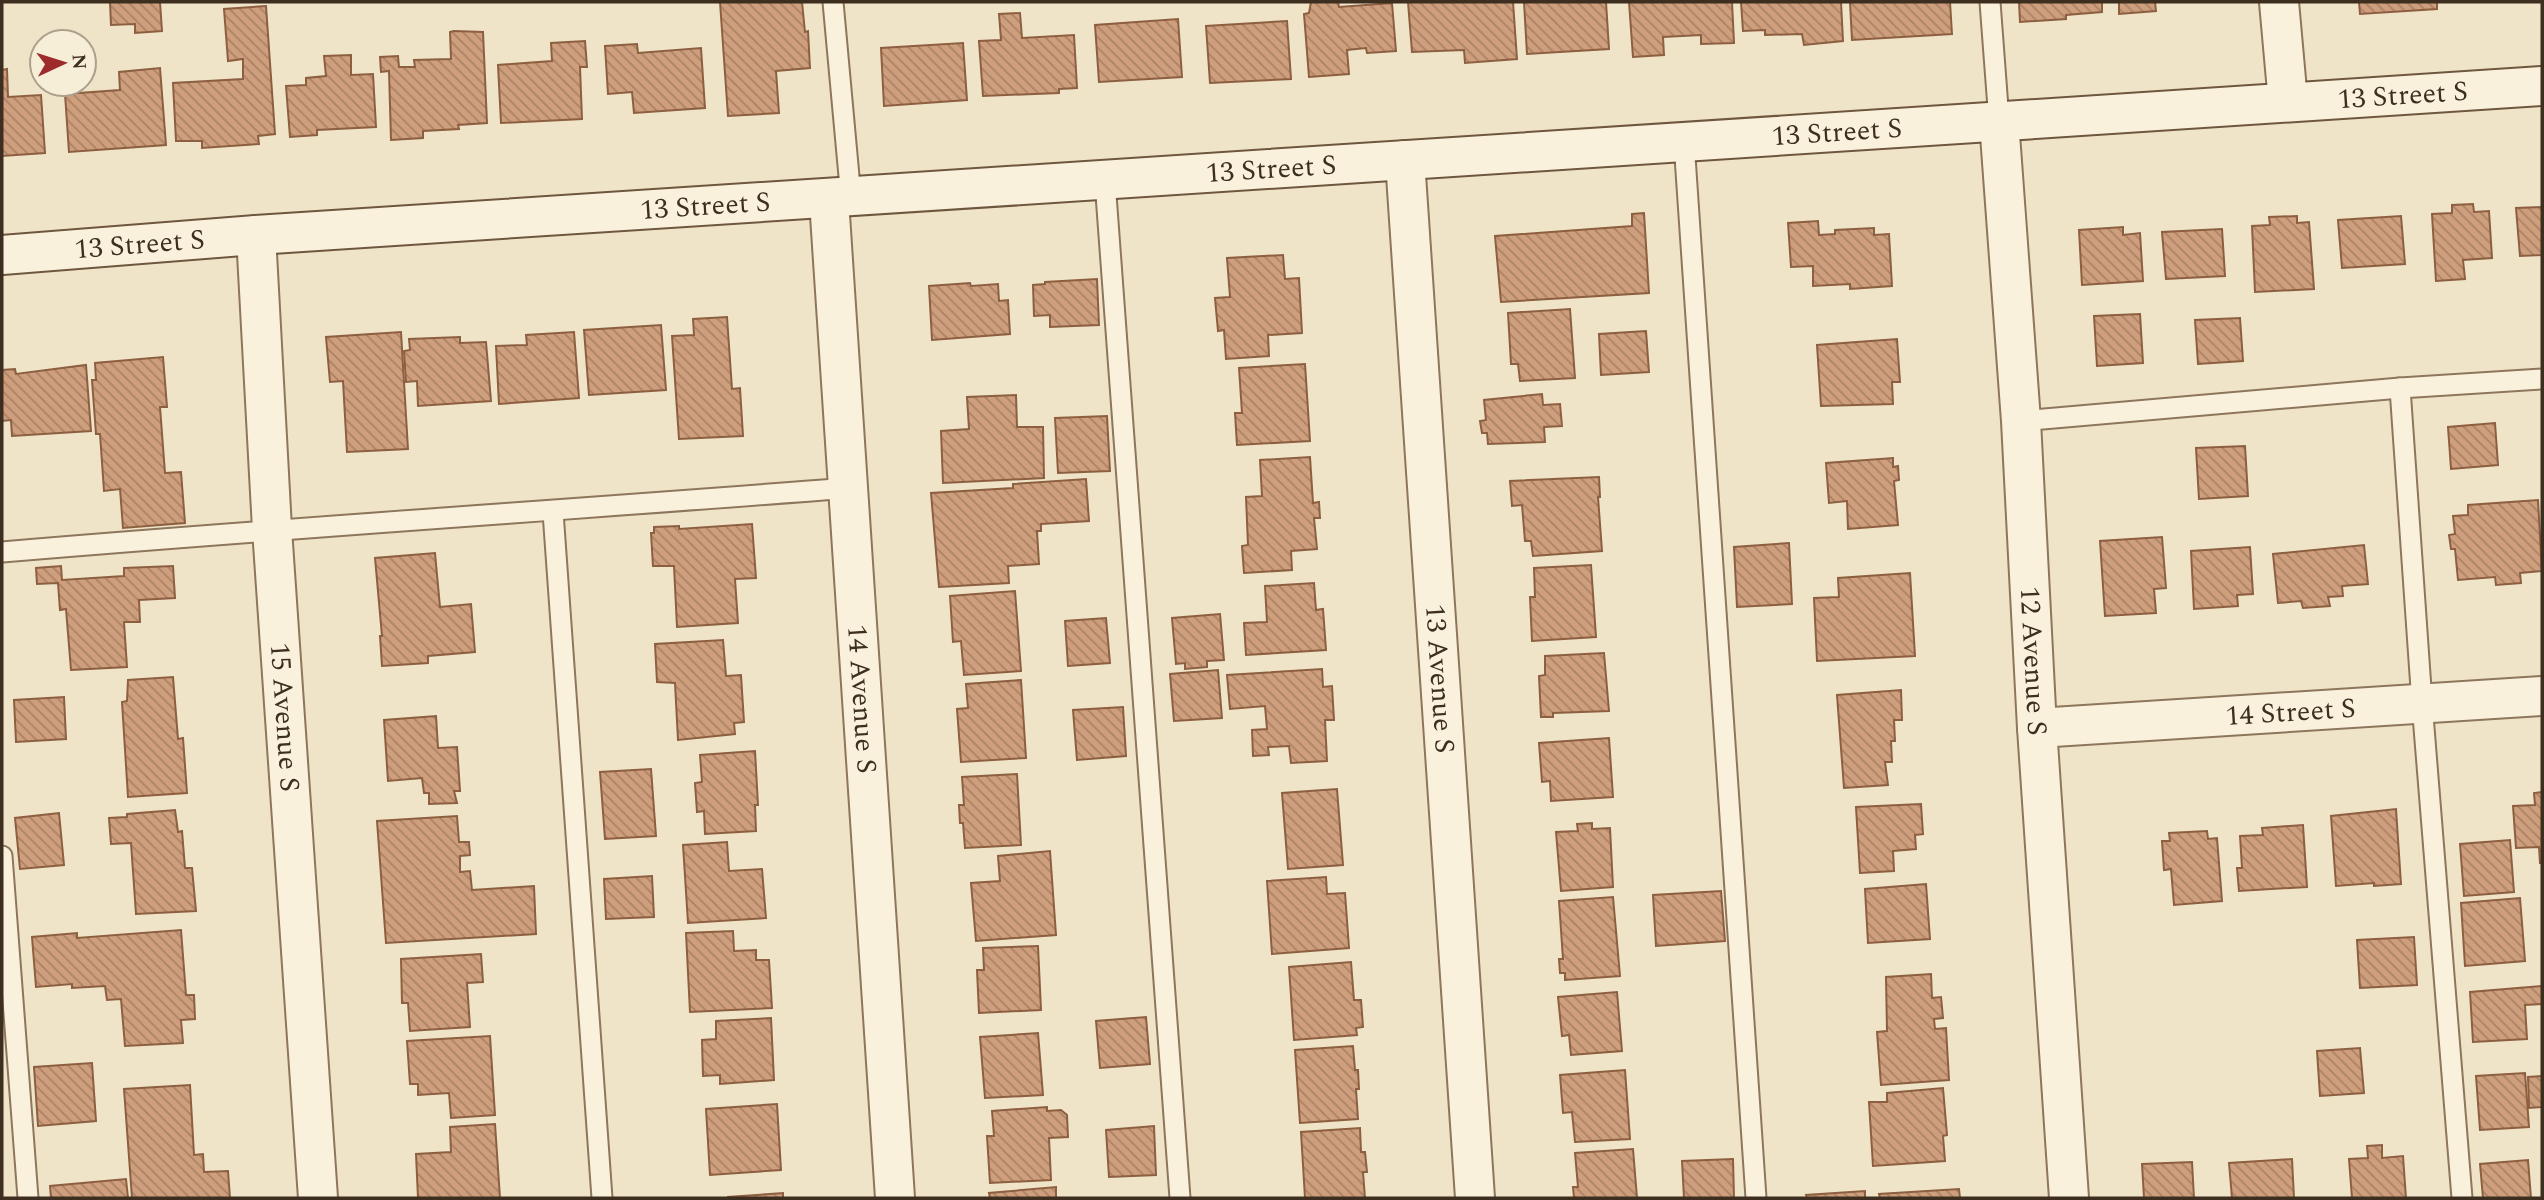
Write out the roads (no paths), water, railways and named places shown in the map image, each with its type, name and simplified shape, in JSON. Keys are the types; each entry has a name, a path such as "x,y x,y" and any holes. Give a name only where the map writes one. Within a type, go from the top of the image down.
{"street":[{"path":"2279,2 2288,102"},
{"name":"13 Street S","path":"2,254 256,235 2542,86"},
{"name":"12 Avenue S","path":"1999,121 2021,421 2037,728 2068,1198"},
{"name":"13 Avenue S","path":"1405,160 1475,1198"},
{"name":"14 Avenue S","path":"840,199 849,488 895,1198"},
{"name":"15 Avenue S","path":"256,235 272,529 318,1198"},
{"name":"14 Street S","path":"2037,728 2542,696"}],"lane":[{"path":"833,2 840,199"},
{"path":"1990,2 1999,121"},
{"path":"1684,142 1756,1198"},
{"path":"1105,181 1180,1198"},
{"path":"2021,421 2400,388 2542,379"},
{"path":"2400,388 2422,704 2462,1198"},
{"path":"2,552 272,529 553,512 849,488"},
{"path":"553,512 602,1198"},
{"path":"2,856 28,1198"}]}
